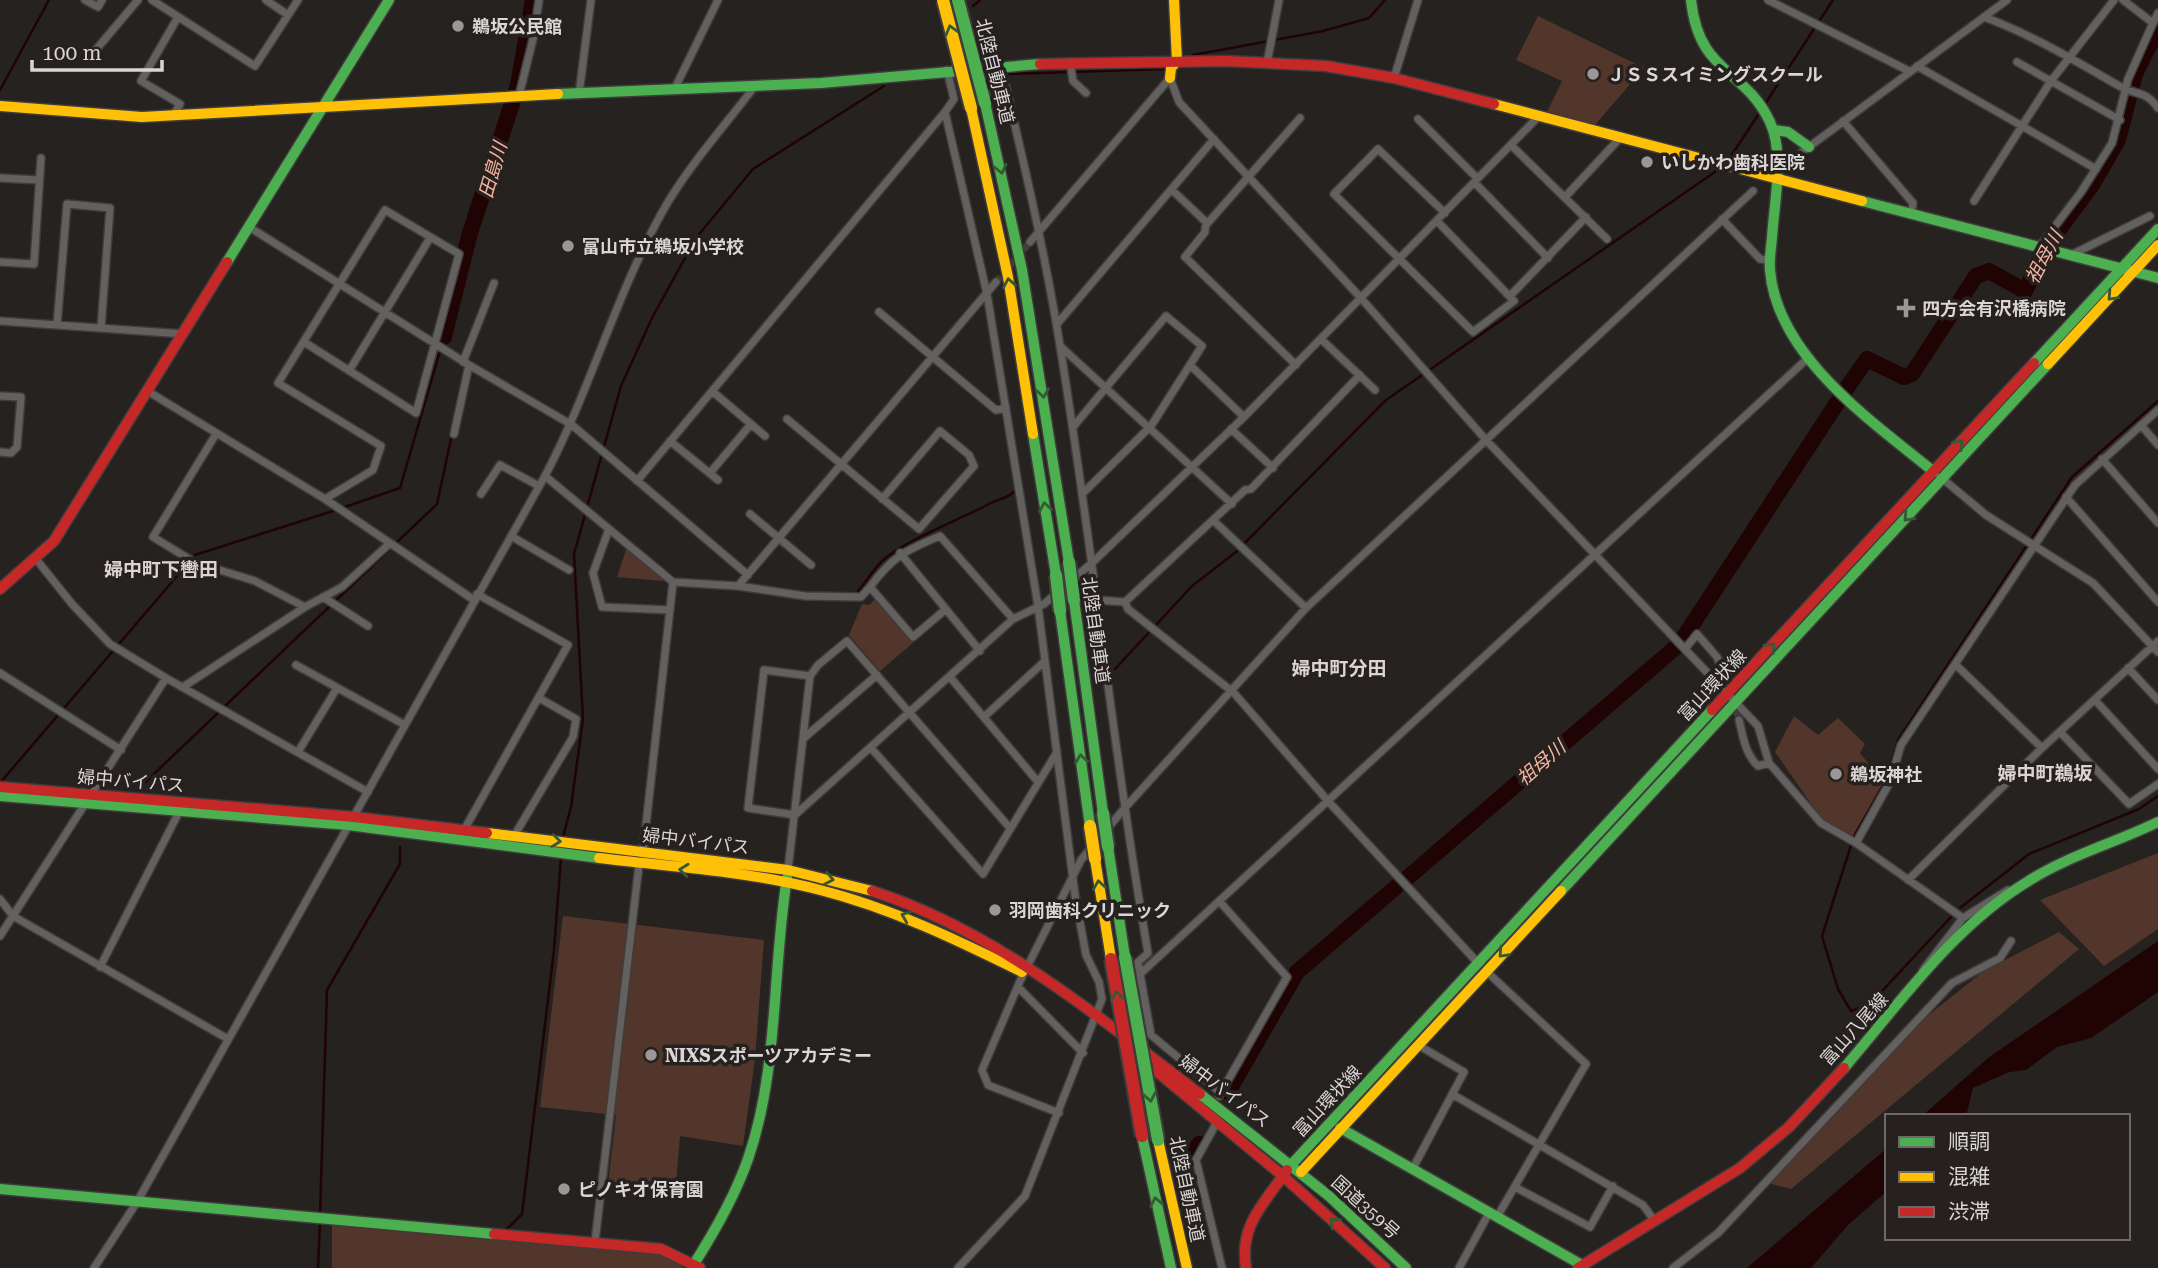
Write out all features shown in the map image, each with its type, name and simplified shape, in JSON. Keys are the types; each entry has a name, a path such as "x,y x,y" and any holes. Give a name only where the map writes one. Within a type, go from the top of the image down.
{"main road":[{"name":"北陸自動車道","path":"943,0 971,108 1008,277 1056,575 1094,859 1142,1136 1171,1268"},
{"name":"北陸自動車道","path":"958,0 985,103 1026,294 1069,562 1125,957 1158,1140 1186,1268"},
{"path":"1170,78 1171,68 1177,61 1174,0"},
{"path":"1690,0 1690,15 1696,39 1708,58 1756,98 1768,113 1774,131 1777,145 1770,271 1784,318 1808,358 1836,393 1938,476"},
{"path":"0,589 54,541 149,392 320,107 387,1"},
{"path":"0,106 142,117 515,96 834,82 947,70 1070,62 1177,61 1326,66 1394,78 1537,118 2158,278"},
{"path":"1774,131 1788,132 1809,147"},
{"name":"富山環状線","path":"1297,1168 2127,270 2158,229"},
{"name":"富山環状線","path":"2127,270 2158,245"},
{"name":"婦中バイパス","path":"0,787 179,812 351,821 639,865 787,876"},
{"name":"婦中バイパス","path":"0,796 91,799 464,830 643,852 787,876 903,914 1026,970 1217,1099 1297,1168"},
{"name":"富山八尾線","path":"1580,1267 1743,1168 1788,1128 1971,925 2012,891 2039,875 2158,822"},
{"path":"0,1189 660,1249 695,1267 721,1223 748,1157 764,1082 787,876"},
{"name":"富山環状線","path":"1297,1168 1340,1128 1418,1045 1482,967"},
{"name":"婦中バイパス","path":"1096,1019 1284,1183"},
{"path":"1340,1128 1580,1267"},
{"path":"1246,1268 1243,1250 1246,1230 1297,1168"},
{"name":"国道359号","path":"1297,1168 1404,1266"},
{"name":"国道359号","path":"1284,1183 1385,1268"}],"street":[{"path":"85,0 98,7 102,0"},
{"path":"94,52 138,0"},
{"path":"152,0 255,66 298,0"},
{"path":"266,0 288,15"},
{"path":"515,96 534,34 539,0"},
{"path":"579,94 591,0"},
{"path":"674,90 718,0"},
{"path":"1267,63 1279,0"},
{"path":"1394,78 1418,0"},
{"path":"1768,0 1780,3 1909,71"},
{"path":"1790,161 2007,0"},
{"path":"1974,201 2068,56 2114,0"},
{"path":"2123,0 2153,23"},
{"path":"2039,247 2112,143 2126,90 2158,13"},
{"path":"173,116 180,104 141,81 178,17"},
{"path":"1984,17 2068,56 2126,90 2150,97 2158,108"},
{"path":"1070,62 1073,81 1086,93"},
{"path":"2017,62 2120,120"},
{"path":"1001,66 1040,231 1073,427 1093,562 1123,810 1148,953 1138,962 1151,1035 1217,1099 1287,977 1220,902"},
{"path":"1917,66 2096,169"},
{"path":"636,481 945,112 954,99 947,70"},
{"path":"1030,242 1170,78 1179,102 1360,297 1486,440 1758,726 1769,763 1814,816 1963,918"},
{"path":"94,1268 137,1202 545,476 572,425 608,327 669,200 755,86"},
{"path":"945,112 987,294 1038,606 1075,895 1086,955 1099,982 1102,999 1025,1196 958,1268"},
{"path":"1206,226 1300,118"},
{"path":"810,676 765,670 748,808 795,815 1013,619 1038,606 1093,562 1296,365 1537,118"},
{"path":"1418,119 1549,258"},
{"path":"1843,121 1913,204 1911,215"},
{"path":"1566,196 1620,138"},
{"path":"1057,324 1214,139"},
{"path":"1511,145 1607,239"},
{"path":"1437,221 1514,301 1473,332 1334,194 1378,149 1445,213"},
{"path":"0,262 34,264 41,158"},
{"path":"0,178 39,180"},
{"path":"1172,190 1206,222 1205,232 1185,257 1296,365"},
{"path":"1059,1113 988,1084 982,1077 982,1070 1026,970 1081,860 1306,608 1753,191"},
{"path":"57,325 67,204 110,208 101,328"},
{"path":"304,342 416,413 459,254 385,210 278,383 381,446 373,470 325,499"},
{"path":"2070,256 2150,216"},
{"path":"1510,296 1586,217"},
{"path":"1722,219 1760,259 1770,260"},
{"path":"249,228 466,364 572,425 748,575"},
{"path":"349,371 430,238"},
{"path":"738,586 996,282"},
{"path":"454,434 466,364 494,284"},
{"path":"879,312 996,410 1006,408"},
{"path":"1073,427 1166,316 1202,346 1150,426 1082,494"},
{"path":"0,321 184,334"},
{"path":"1321,339 1376,390"},
{"path":"1060,346 1106,385 1232,504"},
{"path":"1140,974 1808,358"},
{"path":"1190,365 1244,417"},
{"path":"1097,600 1125,602 1273,468 1360,375"},
{"path":"712,391 765,436"},
{"path":"149,392 325,499 389,544 475,597 568,645 464,830"},
{"path":"0,396 20,397 18,447 10,453 0,452"},
{"path":"1854,842 1890,782 1901,745 2066,497 2102,459 2158,410"},
{"path":"786,419 882,499 919,529 974,466 969,455 940,431 882,499"},
{"path":"710,473 751,424"},
{"path":"2141,425 2158,445"},
{"path":"1231,429 1273,468"},
{"path":"216,434 153,537 194,562 255,581 305,607"},
{"path":"670,441 718,480"},
{"path":"2102,459 2158,523"},
{"path":"481,494 500,465 539,486"},
{"path":"545,476 673,582 738,586 805,596 861,597 900,553 940,537 1013,619"},
{"path":"1908,880 2042,748 2128,668 2156,647 2093,583 1986,515 1938,476"},
{"path":"2066,497 2158,602"},
{"path":"750,514 811,565"},
{"path":"1215,522 1306,608"},
{"path":"609,529 593,573 602,607 670,610"},
{"path":"511,536 569,570"},
{"path":"183,687 305,607 342,587 389,544"},
{"path":"900,553 980,651"},
{"path":"36,559 72,604 110,643 166,678 369,792"},
{"path":"643,852 673,582"},
{"path":"870,587 913,637 946,608"},
{"path":"323,597 368,626"},
{"path":"1125,602 1128,609 1229,692 1234,693 1328,801 1482,967 1586,1065 1538,1143 1515,1187 1493,1215 1459,1268"},
{"path":"1685,649 1697,634 1717,657 1726,679"},
{"path":"787,876 810,676 818,665 847,641 1009,827"},
{"path":"984,718 1045,661"},
{"path":"296,665 405,725"},
{"path":"1956,665 2042,748"},
{"path":"2128,668 2158,700"},
{"path":"0,673 121,750"},
{"path":"804,738 877,675"},
{"path":"950,677 1038,782"},
{"path":"0,936 91,799 166,678"},
{"path":"298,752 337,688"},
{"path":"514,836 573,737 576,719 539,698"},
{"path":"2095,700 2158,769"},
{"path":"1739,719 1748,753 1754,762 1758,766 1769,763"},
{"path":"2061,733 2129,804 2158,784"},
{"path":"871,748 982,874 1057,752"},
{"path":"100,967 179,812"},
{"path":"595,1242 639,865"},
{"path":"1907,997 1918,976 1963,918 2039,875"},
{"path":"0,899 12,916 228,1040"},
{"path":"1673,1268 1718,1233 1952,983 2000,958 2011,941"},
{"path":"1018,987 1083,1053"},
{"path":"1412,1170 1464,1072 1418,1045"},
{"path":"1452,1094 1613,1186 1643,1205 1654,1220"},
{"path":"1217,1122 1196,1160 1222,1268"},
{"path":"1515,1187 1590,1227 1613,1186"}],"shaded area":[{"name":"ＪＳＳスイミングスクール","path":"1538,16 1644,68 1595,125 1547,112 1562,81 1516,60"},
{"path":"627,547 665,581 617,577"},
{"path":"876,598 914,642 880,671 849,635 862,604 869,605"},
{"path":"1794,716 1818,735 1838,718 1865,744 1860,753 1883,782 1856,839 1821,818 1775,752"},
{"path":"2158,853 2158,929 2104,966 2040,900"},
{"name":"NIXSスポーツアカデミー","path":"563,916 764,940 755,1059 743,1146 680,1136 675,1195 608,1185 616,1115 540,1107"},
{"path":"2059,932 2079,949 1791,1189 1768,1183 1925,1018 1984,971"},
{"path":"2158,941 2158,992 2091,1038 2057,1047 2026,1070 2009,1072 1973,1088 1966,1114 1924,1114 1988,1058"},
{"path":"1885,1150 1885,1193 1847,1226 1811,1268 1747,1268"},
{"path":"332,1225 598,1246 659,1254 679,1262 683,1268 332,1268"}],"waterway":[{"path":"0,90 49,0"},
{"name":"田島川","path":"444,337 470,233 518,85 533,0"},
{"path":"973,6 980,0"},
{"path":"1193,55 1323,31 1369,18 1385,0"},
{"path":"1763,107 1833,0"},
{"name":"祖母川","path":"1844,392 1867,359 1904,377 1912,374 1976,276 1989,271 2025,291 2049,243 2092,185 2118,140 2135,74 2158,28"},
{"path":"1009,74 1165,69"},
{"path":"563,837 571,807 583,719 574,554 621,386 652,318 696,238 753,169 884,86"},
{"path":"1727,162 1760,112"},
{"path":"1115,669 1192,586 1236,552 1386,400 1722,167"},
{"path":"342,508 400,488 444,337"},
{"name":"祖母川","path":"1682,640 1839,400"},
{"path":"1951,917 1870,1004 1851,1011 1838,989 1822,936 1854,836 1886,780 1898,740 2072,477 2158,401"},
{"path":"224,707 437,504 451,439"},
{"path":"858,591 891,554 1015,491"},
{"path":"0,783 195,555 336,510"},
{"name":"祖母川","path":"1406,879 1676,647"},
{"path":"138,789 219,712"},
{"path":"1960,908 2029,854 2139,809 2158,796"},
{"path":"320,1216 327,990 400,864 400,847"},
{"path":"506,1230 522,1214 554,950 561,857"},
{"name":"祖母川","path":"1228,1092 1297,972 1396,887"},
{"name":"祖母川","path":"1193,1153 1199,1144"},
{"path":"318,1268 320,1222"}],"tunnel":[{"path":"996,282 1030,242"},
{"path":"1726,679 1739,720"}],"traffic: fast":[{"path":"227,262 389,0"},
{"path":"958,0 985,103"},
{"path":"1691,0 1703,43 1713,57 1759,104 1774,135 1778,164 1770,270 1777,302 1790,331 1809,359 1832,385 1934,472"},
{"path":"558,94 821,83 1040,64"},
{"path":"985,103 1022,270 1069,562"},
{"path":"1774,130 1788,132 1809,147"},
{"path":"1862,201 2158,278"},
{"path":"2034,363 2158,229"},
{"path":"1561,891 2048,364"},
{"path":"1033,434 1056,575"},
{"path":"1069,562 1074,600"},
{"path":"1056,575 1060,611"},
{"path":"1074,600 1103,813"},
{"path":"1060,611 1090,826"},
{"path":"1292,1164 1712,710"},
{"path":"0,796 348,825 599,858"},
{"path":"1103,813 1108,847"},
{"path":"1844,1068 1928,968 2000,900 2058,865 2158,822"},
{"path":"1108,847 1125,957"},
{"path":"694,1264 737,1186 758,1125 770,1055 787,878"},
{"path":"1125,957 1158,1140"},
{"path":"1200,1094 1329,1196 1406,1268"},
{"path":"1340,1128 1582,1265"},
{"path":"1142,1136 1171,1268"},
{"path":"0,1189 494,1234"}],"traffic: slow":[{"path":"943,0 971,108"},
{"path":"1170,78 1171,68 1177,61 1174,0"},
{"path":"0,106 142,117 558,94"},
{"path":"1494,104 1862,201"},
{"path":"971,108 1008,277 1033,434"},
{"path":"2048,364 2158,245"},
{"path":"1090,826 1095,859"},
{"path":"487,833 788,870 872,891"},
{"path":"599,858 738,874 846,897 898,915 1022,972"},
{"path":"1095,859 1111,959"},
{"path":"1301,1172 1561,891"},
{"path":"1158,1140 1187,1268"}],"traffic: jam":[{"path":"1040,64 1226,61 1326,66 1394,78 1494,104"},
{"path":"0,589 54,541 227,262"},
{"path":"1712,710 2034,363"},
{"path":"0,787 354,817 487,833"},
{"path":"872,891 918,908 1003,953 1084,1006 1200,1094"},
{"path":"1111,959 1142,1136"},
{"path":"1578,1268 1740,1168 1789,1127 1844,1068"},
{"path":"1155,1070 1283,1176 1385,1268"},
{"path":"1246,1268 1246,1239 1250,1227 1287,1170"},
{"path":"494,1234 661,1249 700,1268"}],"place":[{"name":"鵜坂公民館","path":"458,26"},
{"name":"ＪＳＳスイミングスクール","path":"1593,74"},
{"name":"いしかわ歯科医院","path":"1647,162"},
{"name":"富山市立鵜坂小学校","path":"568,246"},
{"name":"四方会有沢橋病院","path":"1906,308"},
{"name":"鵜坂神社","path":"1836,774"},
{"name":"羽岡歯科クリニック","path":"995,910"},
{"name":"NIXSスポーツアカデミー","path":"651,1055"},
{"name":"ピノキオ保育園","path":"564,1189"}],"district":[{"name":"婦中町下轡田","path":"161,569"},
{"name":"婦中町分田","path":"1339,668"},
{"name":"婦中町鵜坂","path":"2045,773"}]}
